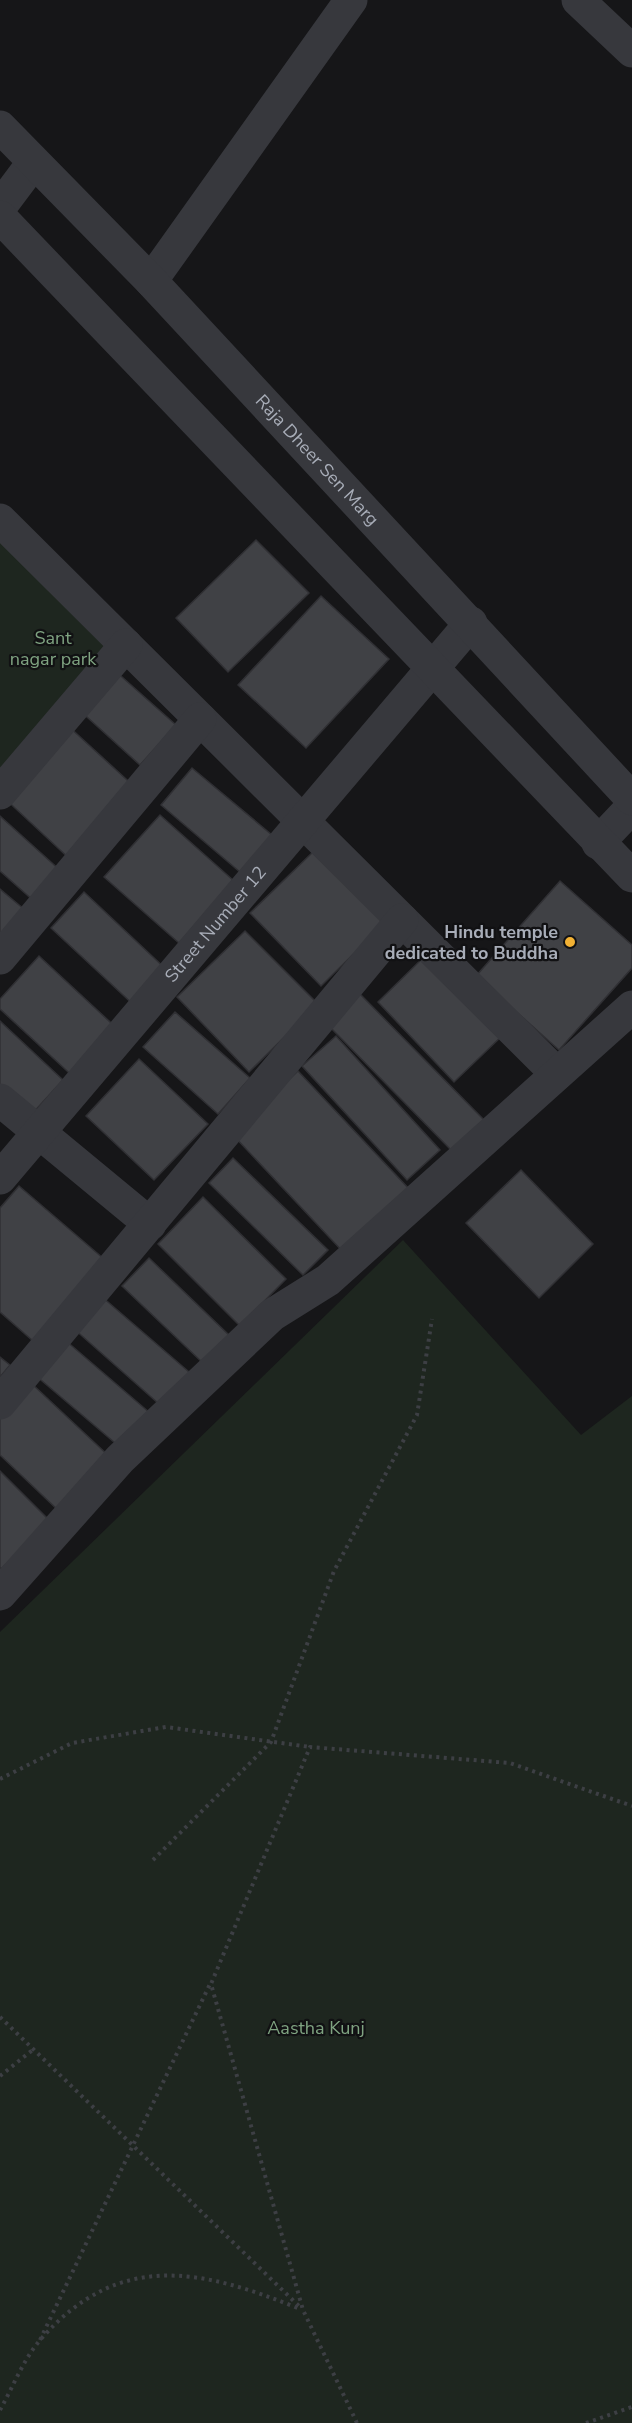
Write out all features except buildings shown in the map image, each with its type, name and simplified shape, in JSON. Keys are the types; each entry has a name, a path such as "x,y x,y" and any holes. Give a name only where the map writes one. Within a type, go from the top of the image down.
{"street":[{"path":"152,281 351,0"},
{"path":"578,0 632,51"},
{"name":"Raja Dheer Sen Marg","path":"0,127 33,163 152,281 632,799"},
{"path":"0,207 33,163"},
{"path":"0,216 632,876"},
{"path":"0,520 557,1074"},
{"name":"Street Number 12","path":"0,1178 471,623"},
{"path":"0,793 126,645"},
{"path":"0,958 200,718"},
{"path":"598,843 632,807"},
{"path":"0,1403 402,920"},
{"path":"0,1594 120,1459 272,1314 328,1281 632,1007"},
{"path":"0,1100 150,1224"}],"path":[{"path":"153,1860 271,1742 334,1571 417,1415 432,1319"},
{"path":"0,1779 72,1743 166,1727 310,1747 510,1764 632,1806"},
{"path":"0,2410 40,2340 211,1983 310,1747"},
{"path":"211,1983 303,2310 357,2423"},
{"path":"0,2017 35,2048 303,2310"},
{"path":"0,2076 35,2048"},
{"path":"40,2340 78,2306 101,2291 123,2281 145,2276 201,2277 259,2292 303,2310"},
{"path":"586,2423 632,2407"}],"green space":[{"name":"Sant nagar park","path":"0,520 126,645 0,793"},
{"name":"Aastha Kunj","path":"403,1240 581,1435 632,1396 632,2423 0,2423 0,1632"}],"place":[{"name":"Hindu temple dedicated to Buddha","path":"570,942"}]}
